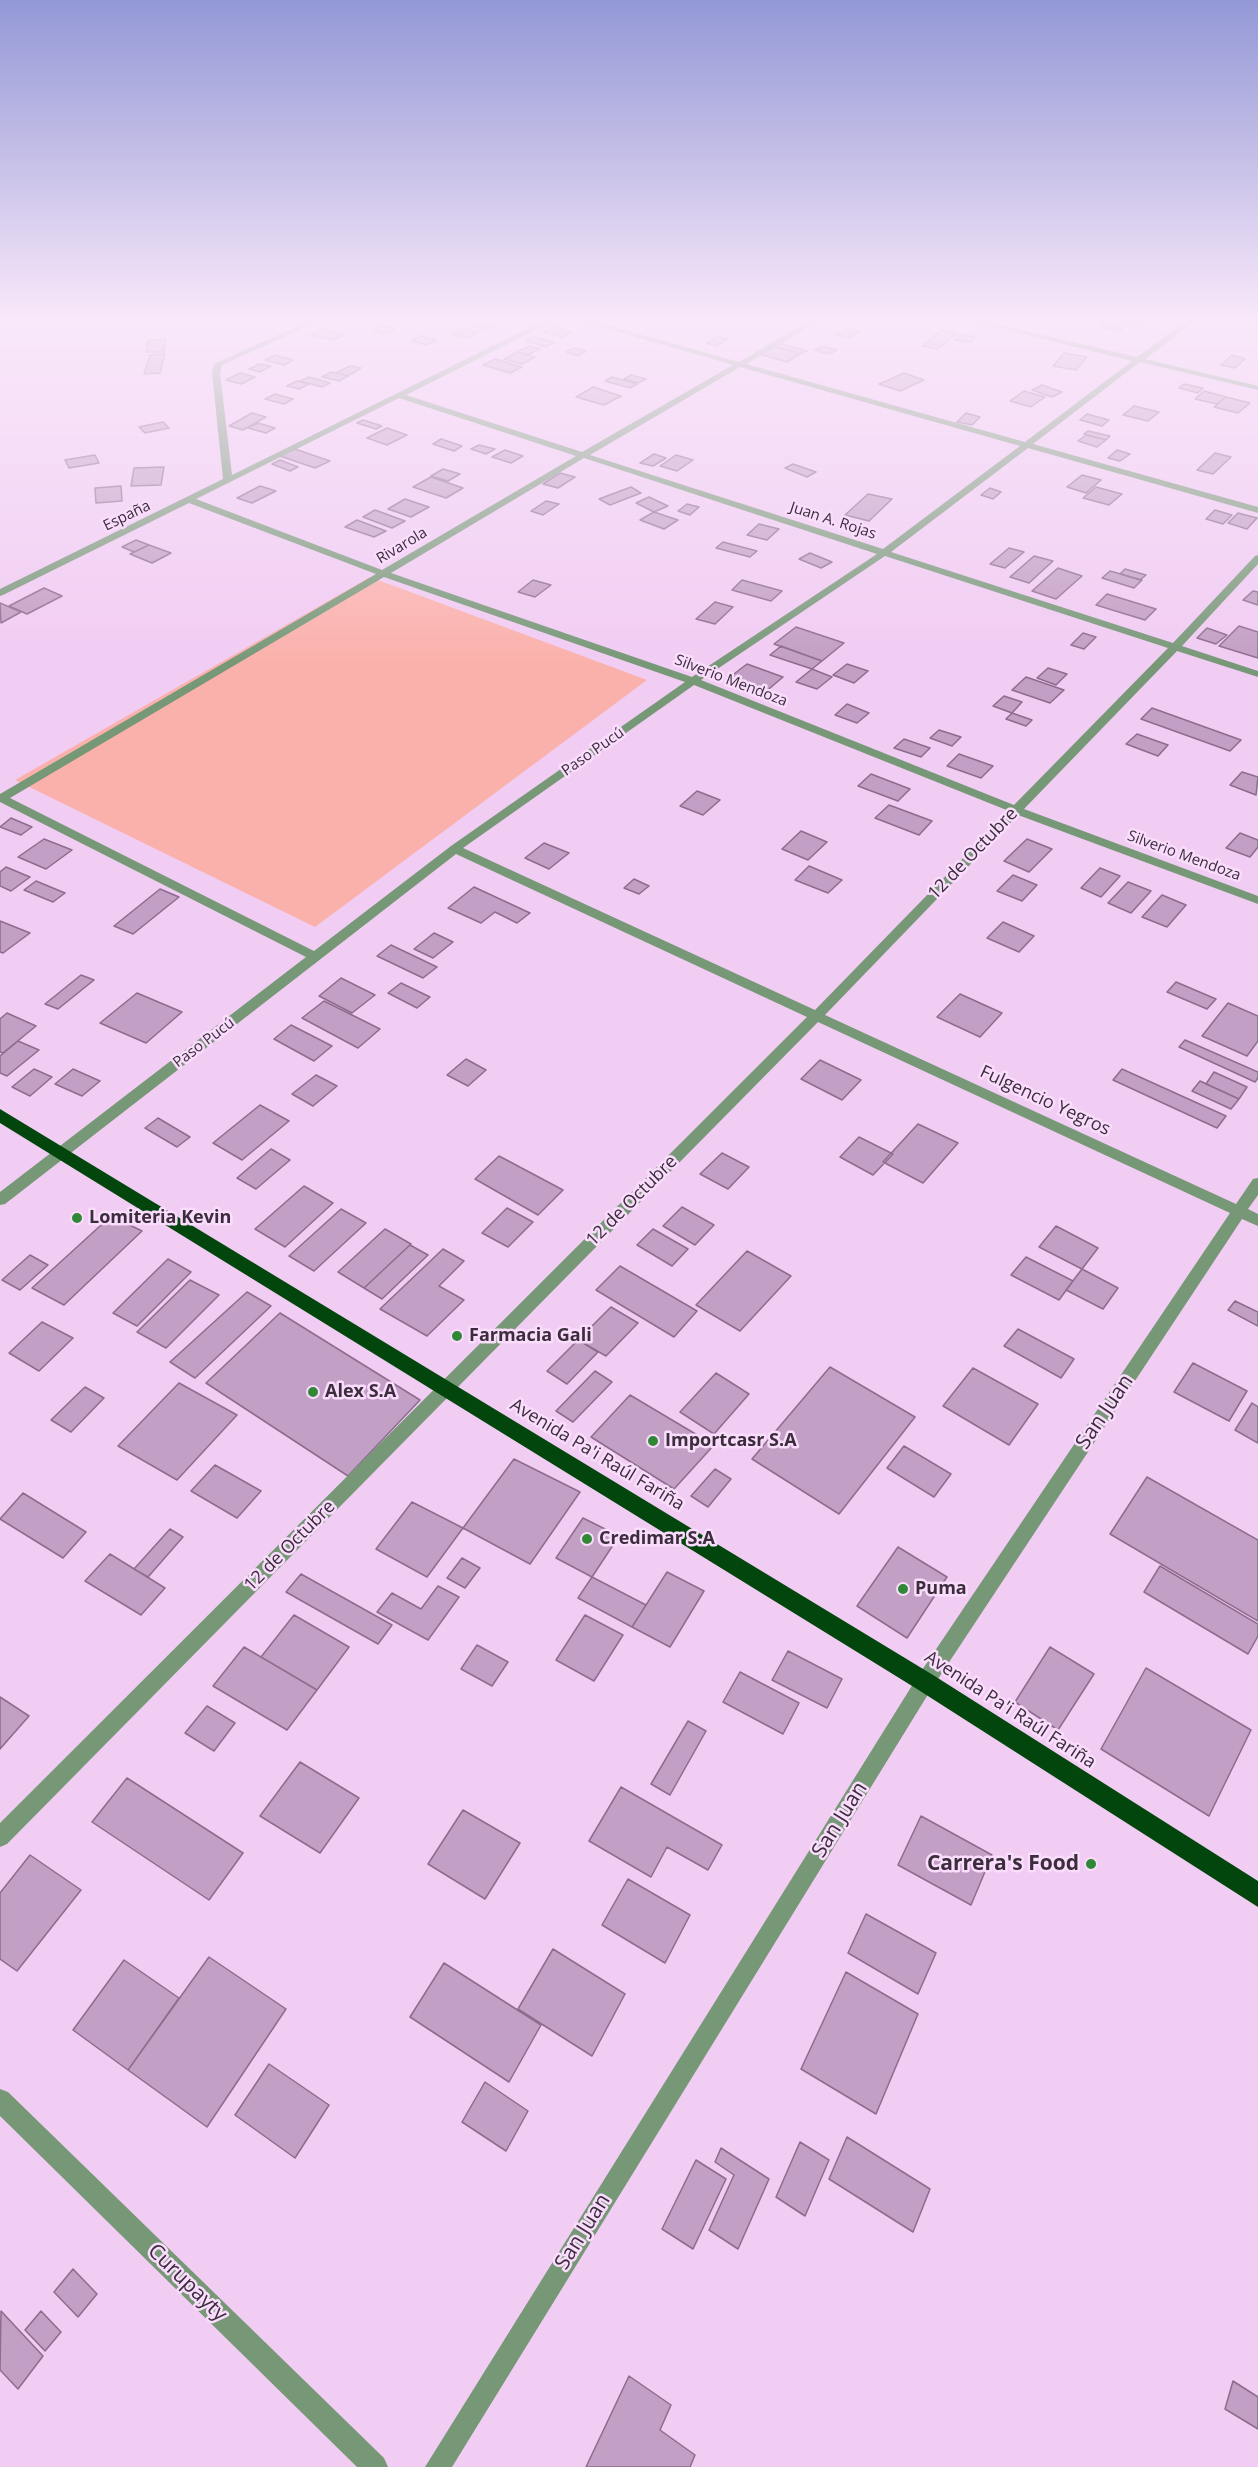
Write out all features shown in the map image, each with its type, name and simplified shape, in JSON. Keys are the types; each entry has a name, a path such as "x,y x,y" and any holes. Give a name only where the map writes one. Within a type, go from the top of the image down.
{"highway":[{"name":"Avenida Pa'i Raúl Fariña","path":"0,1115 925,1682 1258,1895"}],"street":[{"path":"223,433 228,482"},
{"name":"España","path":"0,592 326,433"},
{"name":"Juan A. Rojas","path":"513,433 1258,674"},
{"name":"Rivarola","path":"1,798 621,433"},
{"path":"981,433 1258,510"},
{"name":"Paso Pucú","path":"0,1200 455,849 693,681 884,553 1044,433"},
{"name":"Silverio Mendoza","path":"189,500 385,574 693,681 1016,810 1258,900"},
{"name":"12 de Octubre","path":"0,1838 816,1017 1177,648 1258,558"},
{"path":"1,798 316,957"},
{"name":"Fulgencio Yegros","path":"455,849 1258,1220"},
{"name":"San Juan","path":"438,2467 925,1682 1258,1183"},
{"name":"Curupayty","path":"0,2100 375,2467"}],"shaded area":[{"path":"370,577 647,680 315,927 15,780"}],"building":[{"path":"377,433 407,435 387,445 367,438"},
{"path":"1097,433 1110,436 1106,440 1084,434"},
{"path":"1086,435 1106,440 1097,447 1078,441"},
{"path":"441,439 462,446 454,451 433,444"},
{"path":"479,445 495,449 486,454 471,449"},
{"path":"295,449 330,461 315,468 280,456"},
{"path":"505,450 523,456 511,463 492,457"},
{"path":"1117,450 1130,454 1120,461 1108,458"},
{"path":"1215,453 1231,457 1213,474 1197,470"},
{"path":"654,454 666,458 653,466 640,463"},
{"path":"95,455 99,463 69,468 65,460"},
{"path":"676,455 693,460 677,471 660,466"},
{"path":"280,460 298,467 290,471 272,464"},
{"path":"793,464 816,472 807,477 785,468"},
{"path":"164,467 161,485 131,486 134,468"},
{"path":"443,469 460,474 448,481 431,476"},
{"path":"560,473 575,477 558,488 543,484"},
{"path":"1082,475 1101,480 1086,493 1067,487"},
{"path":"431,477 463,488 446,498 413,487"},
{"path":"121,486 122,501 96,503 95,488"},
{"path":"260,486 276,491 252,503 237,498"},
{"path":"631,487 641,493 610,505 599,499"},
{"path":"1096,487 1122,494 1109,505 1083,498"},
{"path":"990,488 1001,492 993,499 981,495"},
{"path":"868,494 892,499 869,521 845,515"},
{"path":"649,497 668,506 654,512 636,503"},
{"path":"405,499 429,507 411,517 388,509"},
{"path":"546,501 559,504 543,515 531,511"},
{"path":"687,504 699,507 690,515 678,511"},
{"path":"375,510 405,521 392,528 363,517"},
{"path":"1215,510 1232,515 1223,524 1206,519"},
{"path":"654,512 678,520 664,529 640,520"},
{"path":"1238,513 1257,518 1247,529 1228,523"},
{"path":"357,520 386,531 374,537 345,527"},
{"path":"759,524 779,529 767,540 747,535"},
{"path":"136,540 149,545 134,552 122,547"},
{"path":"723,542 757,551 750,557 716,548"},
{"path":"149,545 171,553 152,563 130,554"},
{"path":"1009,548 1024,552 1005,568 990,564"},
{"path":"810,553 832,562 821,568 799,559"},
{"path":"1034,556 1053,561 1029,583 1010,577"},
{"path":"1058,568 1082,576 1056,599 1032,591"},
{"path":"1125,569 1146,575 1140,580 1120,574"},
{"path":"1110,571 1142,580 1134,588 1102,578"},
{"path":"533,580 551,585 535,597 518,592"},
{"path":"742,580 782,591 771,601 732,590"},
{"path":"44,588 62,596 27,614 9,606"},
{"path":"1253,591 1258,592 1258,605 1243,600"},
{"path":"1107,594 1156,609 1145,620 1096,605"},
{"path":"715,602 733,607 715,624 696,619"},
{"path":"0,603 21,612 1,623"},
{"path":"1239,626 1258,632 1258,658 1219,646"},
{"path":"796,627 844,643 822,661 774,644"},
{"path":"1207,628 1227,635 1216,644 1197,638"},
{"path":"1083,633 1096,637 1084,649 1071,645"},
{"path":"781,646 822,661 812,669 770,655"},
{"path":"747,664 783,677 763,694 726,680"},
{"path":"847,664 868,671 854,683 833,675"},
{"path":"1048,668 1067,674 1056,685 1037,678"},
{"path":"812,669 832,677 817,689 796,682"},
{"path":"1026,677 1064,690 1050,703 1012,690"},
{"path":"1004,696 1022,702 1012,713 993,706"},
{"path":"847,704 869,713 857,723 835,715"},
{"path":"1152,708 1241,740 1230,751 1141,719"},
{"path":"1012,713 1032,720 1026,726 1006,719"},
{"path":"939,730 961,737 952,746 930,738"},
{"path":"1137,734 1168,745 1158,756 1126,744"},
{"path":"904,739 930,748 921,757 894,748"},
{"path":"959,754 993,766 981,778 947,766"},
{"path":"1242,772 1258,777 1256,795 1230,785"},
{"path":"871,774 910,789 898,801 858,786"},
{"path":"697,791 720,800 703,815 680,806"},
{"path":"889,805 932,821 919,835 875,818"},
{"path":"11,818 32,827 21,835 0,827"},
{"path":"801,831 827,842 808,860 782,849"},
{"path":"1240,833 1258,840 1258,847 1250,857 1226,848"},
{"path":"44,839 72,850 46,869 18,857"},
{"path":"1027,839 1052,849 1029,872 1004,861"},
{"path":"544,843 569,853 549,869 525,858"},
{"path":"809,866 842,880 828,893 795,880"},
{"path":"6,867 30,877 11,891 0,886 0,872"},
{"path":"1100,868 1120,876 1101,897 1081,888"},
{"path":"1013,875 1037,885 1022,901 997,891"},
{"path":"634,879 649,886 639,894 624,888"},
{"path":"36,881 65,893 53,902 24,890"},
{"path":"1128,882 1151,891 1131,913 1108,903"},
{"path":"474,887 530,913 517,923 495,912 481,923 448,908"},
{"path":"160,889 179,897 133,934 114,926"},
{"path":"1162,895 1186,905 1167,927 1142,917"},
{"path":"0,921 30,933 3,953 0,952"},
{"path":"1003,922 1034,936 1019,952 987,938"},
{"path":"434,933 453,942 433,958 414,949"},
{"path":"391,945 437,967 423,978 377,956"},
{"path":"81,975 94,980 58,1009 45,1004"},
{"path":"341,978 375,995 352,1013 319,996"},
{"path":"1176,982 1216,999 1207,1009 1167,992"},
{"path":"401,983 430,997 417,1008 388,993"},
{"path":"137,993 182,1012 146,1043 100,1023"},
{"path":"960,994 1002,1013 980,1037 937,1017"},
{"path":"324,1001 380,1029 358,1048 302,1018"},
{"path":"1228,1003 1258,1016 1258,1041 1247,1056 1202,1036"},
{"path":"7,1013 36,1026 3,1053 0,1052 0,1019"},
{"path":"291,1025 332,1046 314,1061 274,1039"},
{"path":"1185,1040 1258,1072 1258,1078 1255,1082 1179,1047"},
{"path":"18,1041 39,1050 7,1076 0,1073 0,1056"},
{"path":"466,1059 486,1070 468,1086 447,1075"},
{"path":"820,1060 861,1080 842,1100 801,1079"},
{"path":"34,1069 52,1077 30,1096 12,1087"},
{"path":"73,1069 100,1081 82,1096 55,1084"},
{"path":"1122,1069 1226,1116 1217,1128 1113,1080"},
{"path":"1214,1072 1247,1087 1239,1099 1206,1084"},
{"path":"316,1075 337,1086 313,1106 292,1094"},
{"path":"1200,1081 1239,1099 1231,1109 1192,1091"},
{"path":"260,1105 289,1121 242,1160 213,1143"},
{"path":"158,1118 190,1137 177,1147 145,1128"},
{"path":"918,1124 958,1143 923,1183 883,1162"},
{"path":"859,1137 893,1154 873,1175 840,1157"},
{"path":"271,1149 290,1160 256,1189 237,1178"},
{"path":"722,1153 749,1167 728,1189 700,1174"},
{"path":"499,1156 563,1190 538,1215 475,1179"},
{"path":"304,1186 333,1203 285,1247 255,1229"},
{"path":"682,1207 714,1225 695,1245 663,1226"},
{"path":"507,1208 533,1222 508,1247 482,1233"},
{"path":"341,1209 366,1223 314,1271 289,1256"},
{"path":"111,1216 142,1231 64,1305 32,1288"},
{"path":"1056,1226 1098,1248 1082,1269 1039,1247"},
{"path":"385,1229 411,1244 364,1288 338,1272"},
{"path":"653,1229 688,1249 672,1266 637,1245"},
{"path":"410,1245 428,1255 382,1299 364,1288"},
{"path":"443,1249 464,1261 439,1286 464,1300 427,1336 380,1309"},
{"path":"747,1251 791,1276 740,1331 696,1305"},
{"path":"30,1255 48,1265 20,1290 2,1280"},
{"path":"1026,1257 1073,1281 1059,1300 1011,1275"},
{"path":"168,1259 191,1272 137,1326 113,1313"},
{"path":"620,1266 697,1311 674,1337 596,1290"},
{"path":"1082,1269 1118,1288 1103,1309 1066,1290"},
{"path":"190,1280 219,1295 166,1348 137,1332"},
{"path":"247,1292 271,1306 195,1378 170,1362"},
{"path":"1235,1301 1258,1312 1258,1326 1228,1310"},
{"path":"611,1307 638,1323 606,1356 578,1340"},
{"name":"Alex S.A","path":"280,1313 420,1400 348,1476 206,1383"},
{"path":"42,1322 73,1338 39,1371 9,1353"},
{"path":"1018,1329 1074,1359 1061,1378 1004,1346"},
{"path":"578,1340 598,1352 567,1384 547,1371"},
{"path":"1193,1363 1247,1391 1229,1421 1174,1392"},
{"path":"830,1367 915,1417 839,1514 752,1459"},
{"path":"973,1368 1038,1404 1009,1445 943,1406"},
{"path":"595,1371 612,1382 573,1422 556,1411"},
{"path":"716,1373 749,1394 714,1434 680,1412"},
{"path":"179,1383 237,1415 177,1480 118,1446"},
{"path":"85,1387 104,1398 71,1432 51,1420"},
{"name":"Importcasr S.A","path":"630,1395 714,1445 674,1489 591,1437"},
{"path":"1252,1403 1258,1407 1258,1443 1235,1430"},
{"path":"904,1446 951,1474 934,1497 887,1468"},
{"path":"514,1459 580,1492 530,1564 463,1528"},
{"path":"215,1465 261,1491 237,1518 191,1491"},
{"path":"715,1469 731,1479 708,1507 691,1496"},
{"path":"1147,1477 1258,1540 1258,1621 1110,1534"},
{"path":"23,1493 86,1532 63,1558 0,1519"},
{"path":"412,1502 463,1528 427,1577 376,1549"},
{"path":"583,1518 619,1536 592,1577 556,1558"},
{"path":"170,1529 183,1537 148,1577 134,1569"},
{"path":"898,1547 947,1577 907,1638 857,1606"},
{"path":"110,1554 165,1588 141,1615 85,1581"},
{"path":"462,1558 480,1568 465,1588 447,1578"},
{"path":"1160,1566 1258,1624 1258,1636 1248,1654 1144,1592"},
{"path":"667,1572 704,1591 670,1647 632,1627"},
{"path":"301,1574 392,1625 378,1644 286,1592"},
{"path":"592,1577 646,1605 632,1627 578,1598"},
{"path":"438,1586 459,1597 428,1640 377,1612 392,1593 421,1609"},
{"path":"294,1615 349,1647 317,1690 261,1657"},
{"path":"585,1615 623,1635 594,1681 556,1660"},
{"path":"477,1645 508,1662 492,1686 461,1669"},
{"path":"244,1647 317,1690 287,1730 213,1686"},
{"path":"1050,1647 1094,1674 1058,1730 1015,1702"},
{"path":"788,1651 842,1679 827,1708 772,1680"},
{"path":"1146,1668 1251,1730 1209,1816 1101,1749"},
{"path":"740,1672 799,1703 783,1734 723,1702"},
{"path":"0,1697 29,1716 0,1749"},
{"path":"207,1706 235,1723 214,1751 185,1733"},
{"path":"688,1721 706,1731 670,1795 651,1784"},
{"path":"300,1762 359,1798 320,1853 260,1816"},
{"path":"127,1778 243,1853 209,1900 92,1822"},
{"path":"621,1787 722,1845 708,1870 667,1847 651,1877 589,1841"},
{"path":"463,1810 520,1843 485,1899 428,1864"},
{"path":"921,1816 992,1855 971,1905 898,1865"},
{"path":"30,1855 81,1890 17,1971 0,1959 0,1893"},
{"path":"628,1879 690,1915 665,1963 602,1925"},
{"path":"866,1914 936,1953 918,1994 848,1953"},
{"path":"553,1949 625,1994 592,2056 518,2009"},
{"path":"209,1957 286,2009 207,2127 128,2070"},
{"path":"124,1960 179,1998 128,2070 73,2030"},
{"path":"444,1963 541,2025 509,2082 410,2017"},
{"path":"846,1972 918,2014 876,2114 801,2069"},
{"path":"269,2064 329,2105 295,2158 235,2115"},
{"path":"485,2082 528,2111 506,2151 462,2122"},
{"path":"847,2137 930,2189 913,2232 829,2179"},
{"path":"800,2142 829,2160 805,2216 776,2197"},
{"path":"721,2148 769,2179 738,2249 709,2230 734,2175 715,2162"},
{"path":"696,2160 726,2179 693,2249 662,2229"},
{"path":"73,2269 97,2294 78,2317 54,2292"},
{"path":"1,2311 43,2356 18,2389 0,2370"},
{"path":"41,2311 61,2332 45,2351 25,2330"},
{"path":"629,2376 671,2405 660,2430 695,2455 690,2467 586,2467"},
{"path":"1233,2381 1258,2397 1258,2429 1225,2409"}],"place":[{"name":"Lomiteria Kevin","path":"77,1218"},
{"name":"Farmacia Gali","path":"457,1336"},
{"name":"Alex S.A","path":"313,1392"},
{"name":"Importcasr S.A","path":"653,1441"},
{"name":"Credimar S.A","path":"587,1539"},
{"name":"Puma","path":"903,1589"},
{"name":"Carrera's Food","path":"1091,1864"}]}
